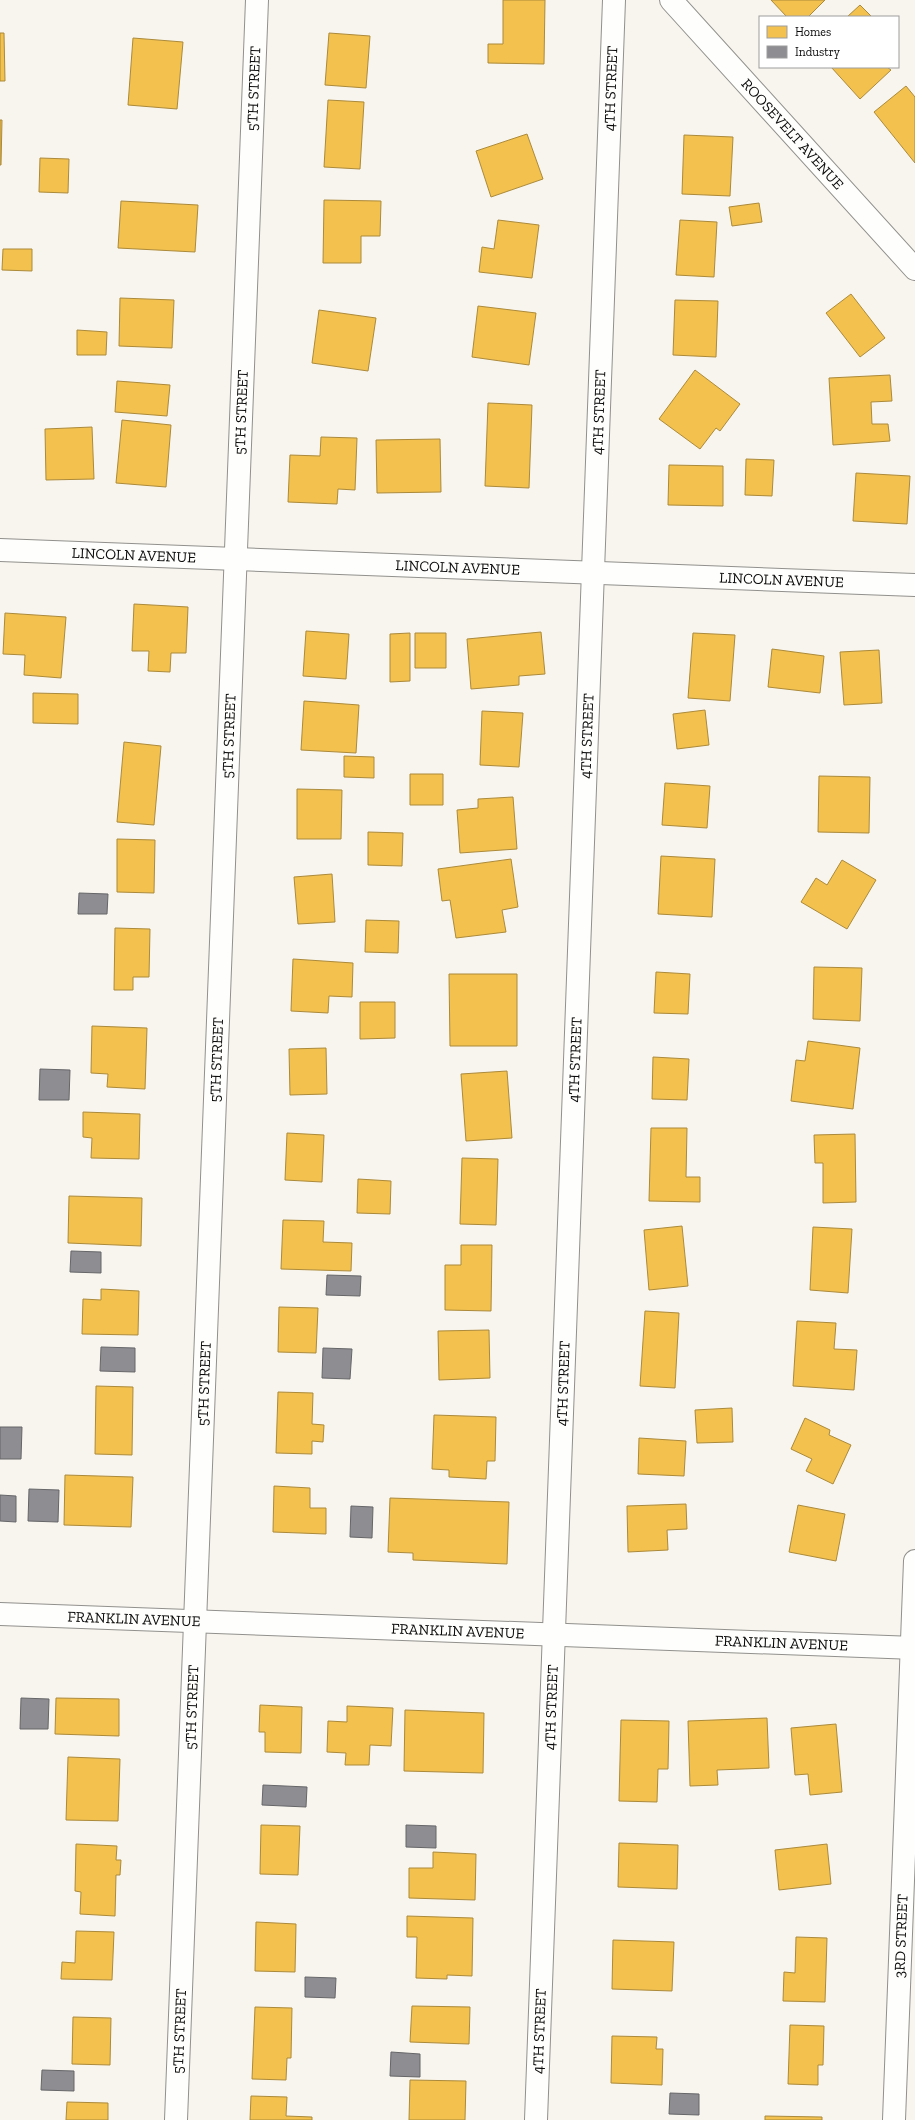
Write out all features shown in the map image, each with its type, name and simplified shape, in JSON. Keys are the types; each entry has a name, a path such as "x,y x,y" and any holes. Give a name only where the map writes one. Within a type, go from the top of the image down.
{"street":[{"name":"5TH STREET","path":"176,2120 257,0"},
{"name":"4TH STREET","path":"536,2120 614,0"},
{"name":"ROOSEVELT AVENUE","path":"671,0 915,269"},
{"name":"LINCOLN AVENUE","path":"0,550 915,585"},
{"name":"3RD STREET","path":"894,2120 913,1648 915,1561"},
{"name":"FRANKLIN AVENUE","path":"0,1614 913,1648"}],"building: Homes":[{"path":"503,0 545,0 544,64 488,63 488,44 503,44"},
{"path":"771,0 825,0 809,16 786,16"},
{"path":"860,5 871,16 848,16"},
{"path":"0,33 4,33 5,81 0,81"},
{"path":"329,33 370,36 366,88 325,85"},
{"path":"133,38 183,42 177,109 128,105"},
{"path":"832,68 888,68 891,70 860,99"},
{"path":"906,86 915,97 915,163 874,112"},
{"path":"328,100 364,102 360,169 324,167"},
{"path":"0,120 2,120 1,165 0,165"},
{"path":"527,134 543,179 491,197 476,151"},
{"path":"684,135 733,137 730,196 682,194"},
{"path":"40,158 69,159 68,193 39,192"},
{"path":"324,200 381,201 380,236 361,236 361,263 323,263"},
{"path":"121,201 198,205 195,252 118,248"},
{"path":"759,203 762,222 732,226 729,207"},
{"path":"498,220 539,225 532,278 479,272 482,247 494,249"},
{"path":"680,220 717,222 714,277 676,275"},
{"path":"3,249 32,249 32,271 2,270"},
{"path":"851,294 885,338 860,357 826,313"},
{"path":"120,298 174,300 172,348 119,346"},
{"path":"675,300 718,301 716,357 673,355"},
{"path":"478,306 536,313 529,365 472,357"},
{"path":"319,310 376,318 368,371 312,363"},
{"path":"77,330 107,332 106,355 77,355"},
{"path":"695,370 740,404 720,431 716,428 700,449 659,419"},
{"path":"890,375 892,401 871,402 872,424 888,424 890,441 833,445 829,378"},
{"path":"117,381 170,385 167,416 115,412"},
{"path":"488,403 532,405 529,488 485,486"},
{"path":"122,420 171,425 166,487 116,483"},
{"path":"92,427 94,479 46,480 45,429"},
{"path":"321,437 357,438 355,490 338,489 337,504 288,502 290,455 320,456"},
{"path":"440,439 441,492 377,493 376,440"},
{"path":"746,459 774,460 772,496 745,495"},
{"path":"669,465 723,466 723,506 668,505"},
{"path":"856,473 910,476 907,524 853,521"},
{"path":"134,604 188,607 186,653 171,653 170,672 148,671 149,651 132,651"},
{"path":"5,613 66,617 61,678 24,675 25,655 3,654"},
{"path":"306,631 349,634 346,679 303,676"},
{"path":"541,632 545,674 519,676 519,685 471,689 467,639"},
{"path":"410,633 410,681 390,682 390,634"},
{"path":"415,633 446,633 446,668 415,668"},
{"path":"693,633 735,635 730,701 688,698"},
{"path":"772,649 824,656 820,693 768,687"},
{"path":"879,650 882,703 844,705 840,652"},
{"path":"33,693 78,694 78,724 33,723"},
{"path":"304,701 359,705 356,753 301,750"},
{"path":"705,710 709,745 677,749 673,714"},
{"path":"482,711 523,713 519,767 480,765"},
{"path":"124,742 161,746 154,825 117,822"},
{"path":"344,756 374,757 374,778 344,777"},
{"path":"410,774 443,774 443,805 410,805"},
{"path":"819,776 870,777 869,833 818,832"},
{"path":"665,783 710,786 707,828 662,825"},
{"path":"297,789 342,790 341,839 297,839"},
{"path":"513,797 517,849 460,853 457,810 478,808 478,799"},
{"path":"368,832 403,833 402,866 368,865"},
{"path":"117,839 155,840 154,893 117,892"},
{"path":"661,856 715,859 712,917 658,914"},
{"path":"511,859 518,907 502,910 506,932 456,938 450,900 442,901 438,869"},
{"path":"842,860 876,880 847,929 801,902 816,878 827,885"},
{"path":"332,874 335,922 298,924 294,877"},
{"path":"366,920 399,921 398,953 365,952"},
{"path":"115,928 150,929 149,977 133,977 133,990 114,990"},
{"path":"293,959 353,963 352,997 329,996 328,1013 291,1011"},
{"path":"814,967 862,968 860,1021 813,1019"},
{"path":"656,972 690,974 688,1014 654,1013"},
{"path":"449,974 517,974 517,1046 450,1046"},
{"path":"360,1002 395,1002 395,1038 360,1039"},
{"path":"92,1026 147,1028 145,1089 107,1087 108,1074 91,1073"},
{"path":"808,1041 860,1048 853,1109 791,1101 796,1060 805,1061"},
{"path":"326,1048 327,1094 290,1095 289,1049"},
{"path":"653,1057 689,1059 687,1100 652,1099"},
{"path":"507,1071 512,1138 466,1141 461,1074"},
{"path":"83,1112 140,1114 139,1159 91,1158 92,1138 83,1137"},
{"path":"651,1128 687,1128 686,1177 700,1177 700,1202 649,1201"},
{"path":"287,1133 324,1135 322,1182 285,1180"},
{"path":"855,1134 856,1202 823,1203 823,1163 815,1163 814,1135"},
{"path":"462,1158 498,1159 496,1225 460,1224"},
{"path":"358,1179 391,1181 390,1214 357,1213"},
{"path":"69,1196 142,1198 141,1246 68,1243"},
{"path":"283,1220 324,1221 323,1242 352,1243 351,1271 281,1269"},
{"path":"682,1226 688,1286 649,1290 644,1230"},
{"path":"813,1227 852,1229 848,1293 810,1290"},
{"path":"461,1245 492,1245 491,1311 445,1310 445,1265 461,1265"},
{"path":"101,1289 139,1291 138,1335 82,1334 83,1299 101,1300"},
{"path":"279,1307 318,1308 316,1353 278,1352"},
{"path":"645,1311 679,1313 675,1388 640,1386"},
{"path":"797,1321 836,1323 834,1349 857,1350 854,1390 793,1386"},
{"path":"489,1330 490,1378 439,1380 438,1331"},
{"path":"96,1386 133,1387 132,1455 95,1454"},
{"path":"278,1392 313,1393 312,1424 324,1425 323,1442 312,1441 312,1454 276,1453"},
{"path":"732,1408 733,1442 697,1443 695,1410"},
{"path":"434,1415 496,1417 495,1461 487,1461 486,1479 449,1477 449,1470 432,1469"},
{"path":"805,1418 830,1430 829,1435 851,1445 833,1484 806,1471 812,1459 791,1449"},
{"path":"639,1438 686,1441 684,1476 638,1474"},
{"path":"65,1475 133,1477 131,1527 64,1525"},
{"path":"274,1486 310,1488 310,1508 326,1508 326,1534 273,1532"},
{"path":"390,1498 509,1502 507,1564 413,1560 413,1553 388,1552"},
{"path":"686,1504 687,1529 667,1530 668,1550 628,1552 627,1506"},
{"path":"798,1505 845,1514 836,1561 789,1552"},
{"path":"56,1698 119,1699 119,1736 55,1734"},
{"path":"260,1705 302,1707 301,1753 265,1752 265,1732 259,1732"},
{"path":"347,1706 393,1708 391,1746 370,1745 369,1765 345,1765 346,1753 327,1752 328,1721 347,1722"},
{"path":"405,1710 484,1713 483,1773 404,1771"},
{"path":"767,1718 769,1768 717,1770 718,1785 690,1786 688,1721"},
{"path":"621,1720 669,1721 668,1769 658,1769 657,1802 619,1801"},
{"path":"836,1724 842,1792 810,1795 808,1774 795,1775 791,1728"},
{"path":"68,1757 120,1759 118,1821 66,1820"},
{"path":"261,1825 300,1826 298,1875 260,1874"},
{"path":"619,1843 678,1845 677,1889 618,1887"},
{"path":"76,1844 117,1846 116,1860 121,1860 120,1875 116,1875 115,1916 80,1914 81,1892 75,1891"},
{"path":"827,1844 831,1884 779,1890 775,1850"},
{"path":"433,1852 476,1854 475,1900 409,1898 409,1868 433,1868"},
{"path":"407,1916 473,1918 472,1976 447,1975 447,1979 416,1978 417,1937 407,1937"},
{"path":"256,1922 296,1924 295,1972 255,1971"},
{"path":"76,1931 114,1932 112,1980 61,1979 62,1962 75,1963"},
{"path":"796,1937 827,1938 825,2002 783,2001 784,1972 795,1973"},
{"path":"613,1940 674,1942 672,1991 612,1989"},
{"path":"412,2006 470,2007 469,2044 410,2042"},
{"path":"255,2007 292,2008 291,2058 287,2058 286,2080 252,2079"},
{"path":"73,2017 111,2018 110,2065 72,2064"},
{"path":"790,2025 824,2026 823,2065 818,2065 818,2085 788,2084"},
{"path":"612,2036 657,2037 656,2049 663,2049 662,2085 611,2083"},
{"path":"410,2080 466,2081 465,2120 409,2120"},
{"path":"251,2096 287,2097 286,2116 312,2117 312,2120 250,2120"},
{"path":"67,2102 108,2103 108,2120 66,2120"},
{"path":"765,2116 822,2117 822,2120 765,2120"}],"building: Industry":[{"path":"79,893 108,894 107,914 78,914"},
{"path":"40,1069 70,1070 69,1100 39,1100"},
{"path":"71,1251 101,1252 101,1273 70,1272"},
{"path":"327,1275 361,1276 360,1296 326,1295"},
{"path":"101,1347 135,1348 135,1372 100,1371"},
{"path":"323,1348 352,1349 350,1379 322,1378"},
{"path":"0,1427 22,1427 21,1459 0,1459"},
{"path":"29,1489 59,1490 58,1522 28,1521"},
{"path":"0,1495 16,1496 16,1522 0,1521"},
{"path":"351,1506 373,1507 372,1538 350,1537"},
{"path":"21,1698 49,1699 48,1729 20,1729"},
{"path":"263,1785 307,1787 306,1807 262,1805"},
{"path":"406,1825 436,1826 436,1848 406,1847"},
{"path":"305,1977 336,1978 335,1998 305,1997"},
{"path":"391,2052 420,2054 420,2077 390,2076"},
{"path":"42,2070 74,2071 74,2091 41,2090"},
{"path":"670,2093 699,2094 699,2115 669,2114"}]}
